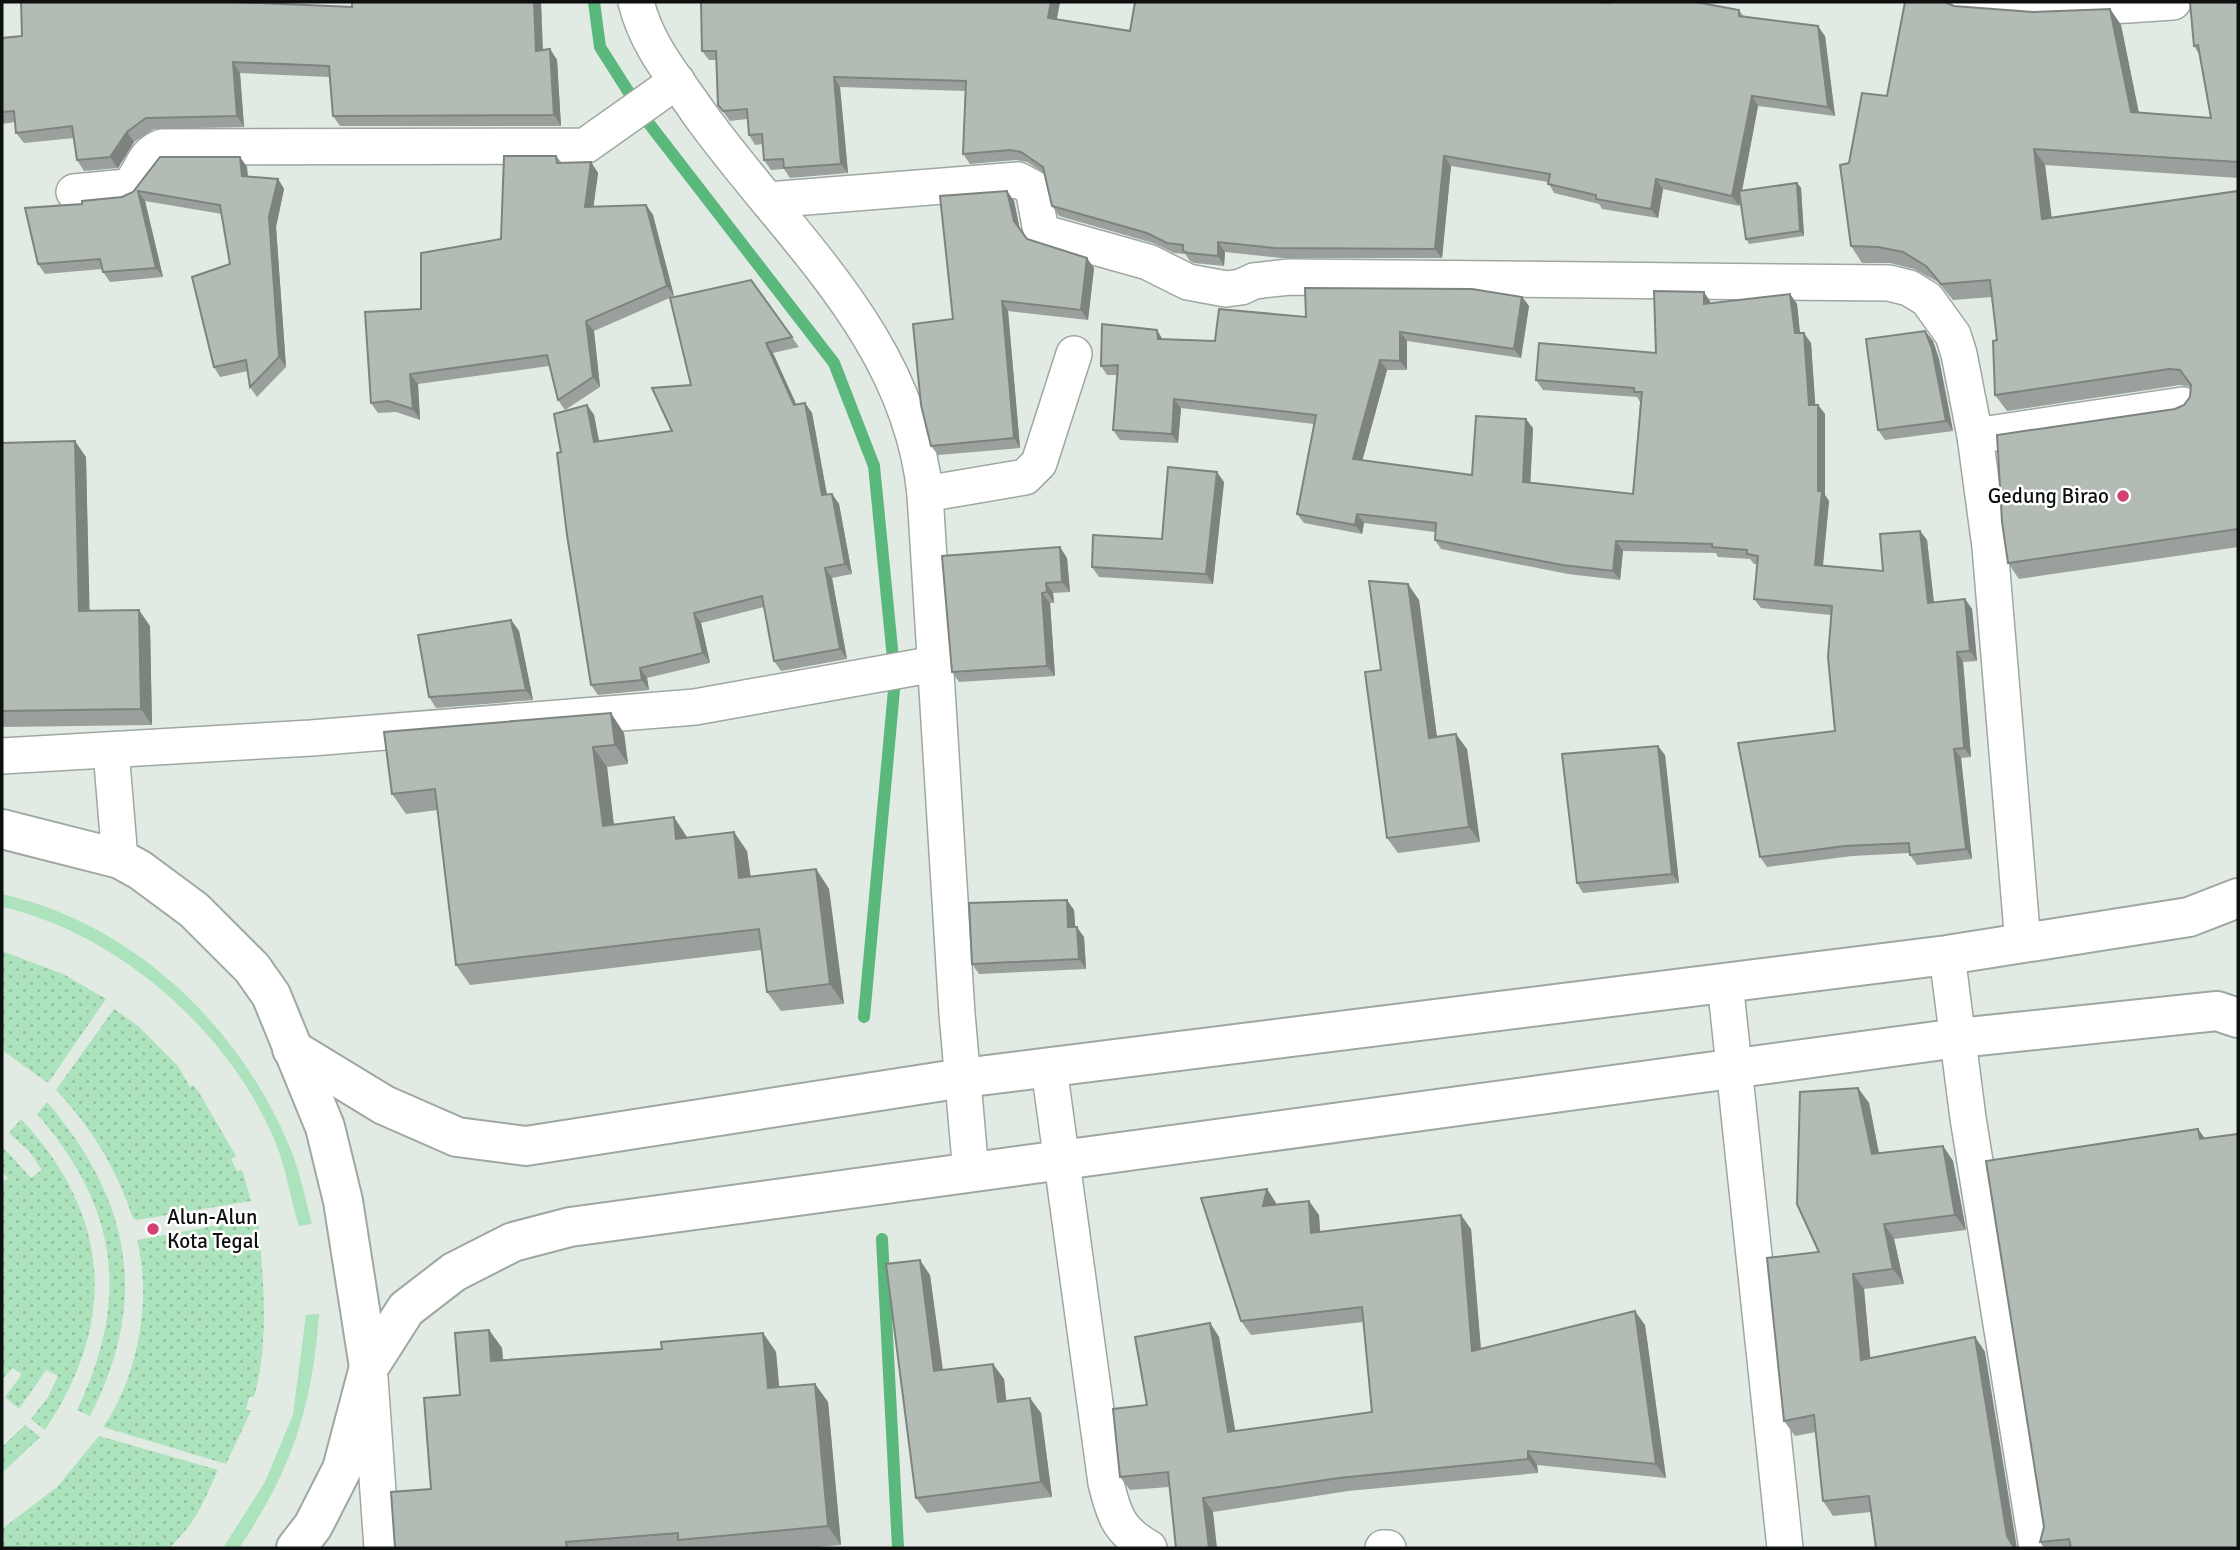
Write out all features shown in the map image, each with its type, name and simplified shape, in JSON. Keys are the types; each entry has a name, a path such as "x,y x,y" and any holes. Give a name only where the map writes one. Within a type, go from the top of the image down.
{"street":[{"path":"636,2 646,34 673,83 733,161 768,200 867,329 909,412 922,463 925,494 928,665 971,1173"},
{"path":"1968,2 1994,6 2096,7 2174,2"},
{"path":"74,192 127,187 133,183 144,158 162,147 585,146 673,83"},
{"path":"768,200 992,179 1018,180 1033,188 1040,226 1048,234 1149,262 1188,282 1226,289 1241,287 1254,281 1289,277 1889,283 1909,288 1927,299 1953,335 1975,436 1990,547 2023,944"},
{"path":"925,494 1025,477 1039,463 1074,354"},
{"path":"1975,436 2183,405"},
{"path":"2,756 111,751 695,707 928,665"},
{"path":"111,751 120,859"},
{"path":"2,829 120,859 140,870 194,910 252,968 271,995 325,1127 343,1201 369,1367 382,1548"},
{"path":"292,1049 384,1105 457,1137 526,1146 962,1078 2023,944 2189,917 2238,898"},
{"path":"1947,955 2037,1548"},
{"path":"1725,982 1785,1548"},
{"path":"296,1548 313,1526 342,1469 369,1367 405,1309 454,1272 513,1242 570,1227 1958,1038 2217,1012 2238,1018"},
{"path":"1049,1068 1105,1483 1119,1521 1129,1536 1149,1548"}],"green space":[{"path":"2,894 49,908 94,928 135,954 174,984 209,1019 240,1057 266,1099 292,1153 312,1224 299,1226 278,1149 254,1099 229,1061 198,1025 164,992 126,963 86,939 45,920 2,907"},
{"path":"2,951 63,974 106,999 48,1083 2,1050"},
{"path":"114,1009 138,1026 178,1066 190,1087 193,1085 198,1091 236,1156 231,1159 237,1171 242,1170 251,1201 137,1220 133,1218 119,1182 102,1150 81,1119 56,1090"},
{"path":"47,1102 98,1176 113,1214 122,1252 125,1292 120,1332 109,1373 90,1416 77,1410 94,1369 105,1330 109,1292 108,1255 99,1219 85,1184 64,1149 37,1114"},
{"path":"21,1119 51,1155 73,1193 87,1231 94,1270 93,1309 85,1349 69,1389 45,1430 31,1419 48,1397 58,1376 46,1370 19,1409 5,1397 22,1374 12,1368 2,1380 2,1183 8,1178 2,1172 2,1146 31,1178 42,1170 29,1151 9,1133"},
{"path":"258,1218 264,1308 262,1353 254,1397 249,1397 246,1410 251,1411 226,1464 103,1427 125,1385 139,1337 143,1287 137,1240"},
{"path":"319,1314 305,1409 286,1464 273,1492 239,1548 223,1548 265,1482 293,1415 306,1315"},
{"path":"25,1425 40,1437 2,1473 2,1447"},
{"path":"99,1436 218,1470 199,1511 179,1538 169,1548 2,1548 2,1529 57,1487"}],"building":[{"path":"21,2 234,2 352,7 352,2 534,2 536,51 550,49 554,115 333,116 329,66 233,62 237,116 146,118 127,132 110,157 77,160 72,126 16,133 14,111 2,112 2,38 22,36"},
{"path":"701,2 1051,2 1048,18 1130,31 1135,2 1696,2 1739,10 1739,16 1818,26 1828,107 1752,96 1732,196 1656,179 1651,209 1596,199 1596,195 1548,184 1550,174 1444,156 1435,249 1274,248 1218,242 1218,256 1188,253 1183,251 1183,245 1167,243 1147,233 1052,206 1043,167 1021,152 1010,150 963,154 966,81 834,77 841,164 784,168 783,159 764,160 762,134 749,135 747,109 723,111 718,105 716,51 702,51"},
{"path":"1905,2 1945,2 1954,6 2033,12 2110,9 2131,112 2211,118 2198,45 2194,46 2190,2 2238,2 2238,162 2034,149 2042,219 2238,191 2238,529 2008,563 2002,522 1997,435 2175,409 2184,405 2190,397 2191,385 2180,370 2169,369 1995,395 1993,341 1997,340 1990,280 1941,284 1926,266 1903,252 1878,247 1851,246 1840,165 1849,163 1862,93 1887,96"},
{"path":"504,156 556,156 557,163 591,162 585,207 646,205 667,286 586,321 593,377 558,400 547,355 410,374 413,409 388,401 371,403 365,312 421,309 421,253 501,239"},
{"path":"160,157 240,157 242,176 278,179 269,217 279,357 250,387 246,360 214,367 192,277 230,264 220,205 138,191 156,268 103,272 100,259 38,264 25,208 82,204 82,201 122,197 133,192"},
{"path":"1797,183 1800,231 1746,239 1739,191"},
{"path":"1007,191 1014,221 1027,239 1087,258 1081,310 1002,301 1014,438 931,446 921,405 913,324 953,319 940,196"},
{"path":"751,280 792,337 766,343 794,405 805,403 822,495 832,494 845,564 825,568 840,649 774,661 762,596 694,613 703,653 640,668 642,680 591,685 567,535 557,453 561,452 554,414 587,405 594,442 672,431 652,388 691,385 670,298"},
{"path":"1305,288 1472,289 1522,297 1514,349 1400,332 1400,361 1380,360 1353,459 1472,475 1476,416 1526,419 1523,482 1633,494 1642,392 1634,392 1634,388 1536,380 1539,343 1656,353 1654,291 1704,292 1704,304 1790,294 1795,333 1804,333 1809,405 1818,405 1818,491 1822,491 1815,565 1883,571 1880,534 1920,531 1928,603 1965,599 1970,651 1957,652 1964,748 1954,749 1966,849 1910,855 1909,843 1845,846 1760,857 1738,743 1835,731 1828,657 1832,606 1754,599 1758,556 1747,554 1747,550 1712,547 1712,544 1616,541 1613,571 1562,565 1435,540 1436,523 1357,514 1355,525 1297,514 1316,415 1174,399 1172,434 1113,430 1118,365 1101,366 1102,324 1157,330 1158,339 1215,341 1219,309 1306,317"},
{"path":"1925,331 1932,349 1946,421 1878,430 1866,339"},
{"path":"75,441 79,611 139,610 141,709 2,711 2,443"},
{"path":"1168,467 1217,472 1206,574 1092,567 1093,535 1162,539"},
{"path":"1060,547 1062,582 1046,583 1047,592 1042,593 1047,666 952,672 942,556"},
{"path":"1369,581 1408,584 1429,738 1456,734 1469,827 1387,838 1365,672 1381,670"},
{"path":"511,620 526,690 429,697 418,635"},
{"path":"611,713 615,745 593,747 603,826 674,817 676,839 734,832 739,878 816,869 830,984 767,992 759,929 456,965 435,789 392,794 384,732"},
{"path":"1658,746 1672,874 1577,883 1562,754"},
{"path":"1067,900 1068,927 1077,927 1079,959 972,964 969,903"},
{"path":"1858,1088 1872,1154 1943,1146 1955,1215 1884,1224 1893,1269 1853,1274 1861,1360 1975,1337 2007,1536 2014,1548 1876,1548 1869,1496 1823,1501 1814,1415 1784,1421 1767,1258 1819,1252 1797,1204 1800,1092"},
{"path":"2198,1129 2200,1139 2238,1134 2238,1548 2071,1548 2069,1539 2040,1542 2044,1527 1986,1161"},
{"path":"1267,1189 1263,1206 1309,1201 1311,1233 1461,1215 1472,1351 1635,1311 1656,1464 1528,1451 1528,1459 1339,1478 1203,1498 1209,1548 1176,1548 1168,1472 1120,1477 1113,1409 1147,1405 1135,1337 1210,1323 1228,1432 1372,1412 1362,1307 1241,1321 1201,1198"},
{"path":"920,1260 934,1371 993,1364 998,1402 1030,1398 1041,1482 916,1498 886,1264"},
{"path":"489,1330 491,1361 662,1349 661,1342 763,1333 768,1388 815,1384 828,1526 678,1540 678,1533 566,1542 567,1548 395,1548 391,1492 431,1489 424,1398 460,1395 455,1333"}],"waterway":[{"path":"594,2 600,47 647,121 834,363 874,466 895,679 864,1017"},
{"path":"882,1239 898,1548"}],"place":[{"name":"Gedung Birao","path":"2123,496"},
{"name":"Alun-Alun Kota Tegal","path":"153,1229"}]}
